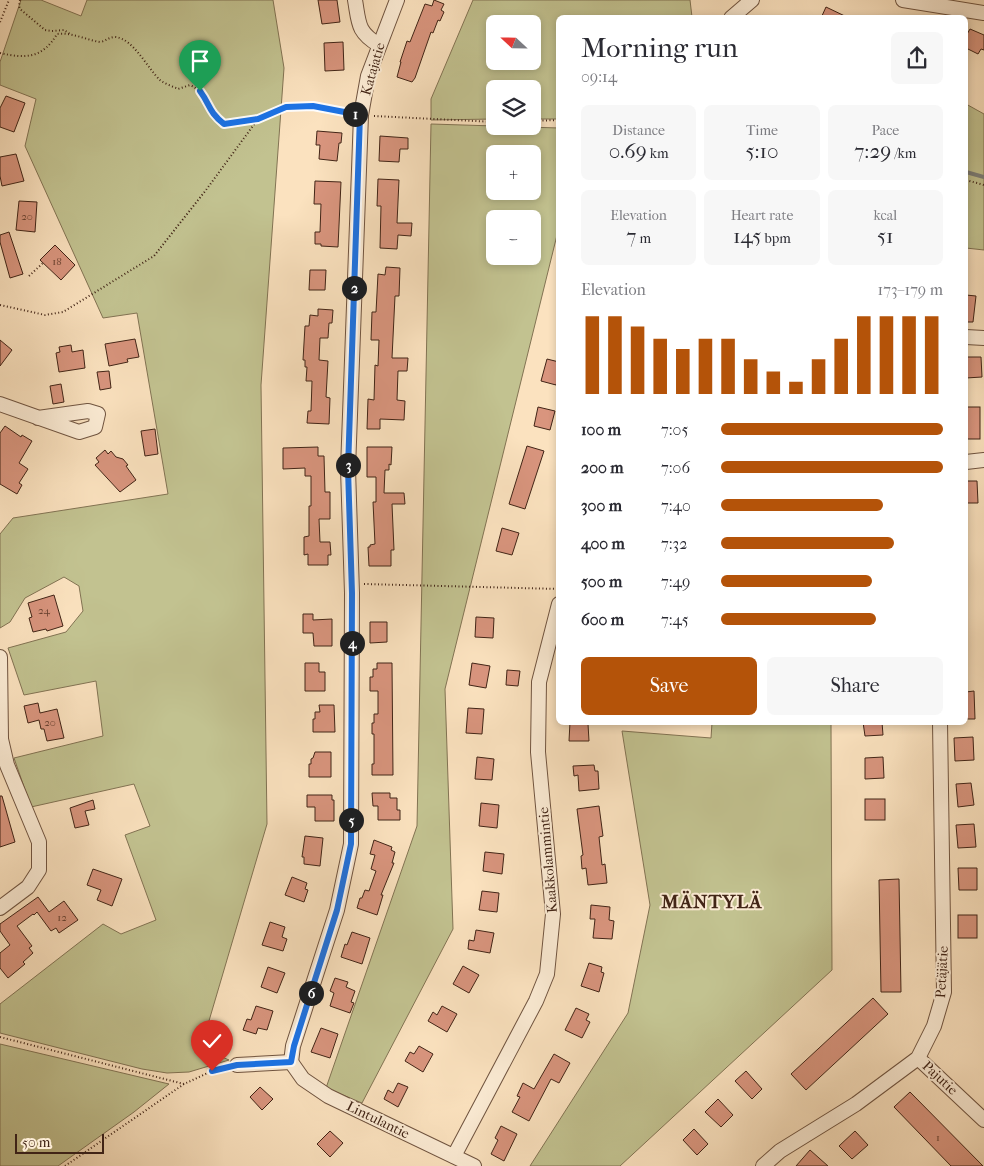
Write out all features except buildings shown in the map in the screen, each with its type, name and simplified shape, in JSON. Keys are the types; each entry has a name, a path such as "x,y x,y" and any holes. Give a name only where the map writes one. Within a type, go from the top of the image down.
{"street":[{"path":"355,0 359,24 366,37 379,45"},
{"name":"Katajatie","path":"291,1062 294,1046 337,910 351,844 352,584 348,469 360,115 368,76 397,0"},
{"path":"734,15 752,0"},
{"path":"903,0 984,13"},
{"path":"968,337 984,338"},
{"path":"0,404 38,418"},
{"path":"968,462 984,460"},
{"name":"Kaakkolammintie","path":"454,1156 536,1001 547,974 553,914 538,752 539,682 556,616"},
{"path":"0,657 1,739 7,765 39,842 39,870 28,887 0,908"},
{"name":"Petäjätie","path":"763,1166 780,1152 856,1104 918,1058 934,1026 944,992 940,725"},
{"name":"Pajutie","path":"918,1058 984,1120"},
{"path":"237,1065 291,1062"},
{"name":"Lintulantie","path":"291,1062 303,1079 328,1096 474,1166"}],"path":[{"path":"0,22 9,0"},
{"path":"20,0 20,9 44,30 52,32 64,30 70,34"},
{"path":"0,53 12,56 33,56 45,50 58,34 70,34 100,42 112,37 122,39 135,49 162,82 178,89 190,85 200,91 207,100 208,107 213,116 224,124 258,119 286,107 313,106 360,115 405,119 486,122"},
{"path":"0,306 46,315 63,312 154,256 206,190 258,119"},
{"path":"541,121 556,120"},
{"path":"968,181 984,185"},
{"path":"29,276 43,262"},
{"path":"352,584 556,590"},
{"path":"0,1037 184,1084"},
{"path":"65,1166 184,1084 212,1071 237,1065"}],"green space":[{"path":"21,0 41,0 81,16 87,0 273,0 284,68 261,385 267,824 201,1048 229,1060 189,1072 167,1073 142,1069 0,1033 0,1004 103,924 121,934 156,920 125,835 150,826 134,784 31,807 14,758 103,736 96,681 24,695 8,648 66,632 83,611 79,586 64,577 25,598 10,622 0,628 0,534 13,518 168,494 137,313 103,318 25,146 36,99 0,85 0,62"},
{"path":"473,0 690,0 692,15 556,15 556,119 541,119 541,80 486,80 486,119 431,120 431,99"},
{"path":"968,105 984,114 984,250 968,248"},
{"path":"431,124 486,126 486,135 541,135 541,127 556,128 556,239 445,689 453,929 362,1103 326,1088 417,826"},
{"path":"712,725 831,725 832,970 620,1166 530,1166 628,1013 650,905 622,731 711,738"},
{"path":"0,1044 169,1084 134,1112 58,1166 0,1166"}],"waterway":[{"path":"968,173 984,177"}],"district":[{"name":"MÄNTYLÄ","path":"712,902"}],"route":[{"path":"200,91 207,100 208,107 213,116 224,124 258,119 286,107 313,106 360,115 348,469 352,593 351,844 337,910 294,1046 291,1062 237,1065 212,1071"}]}
